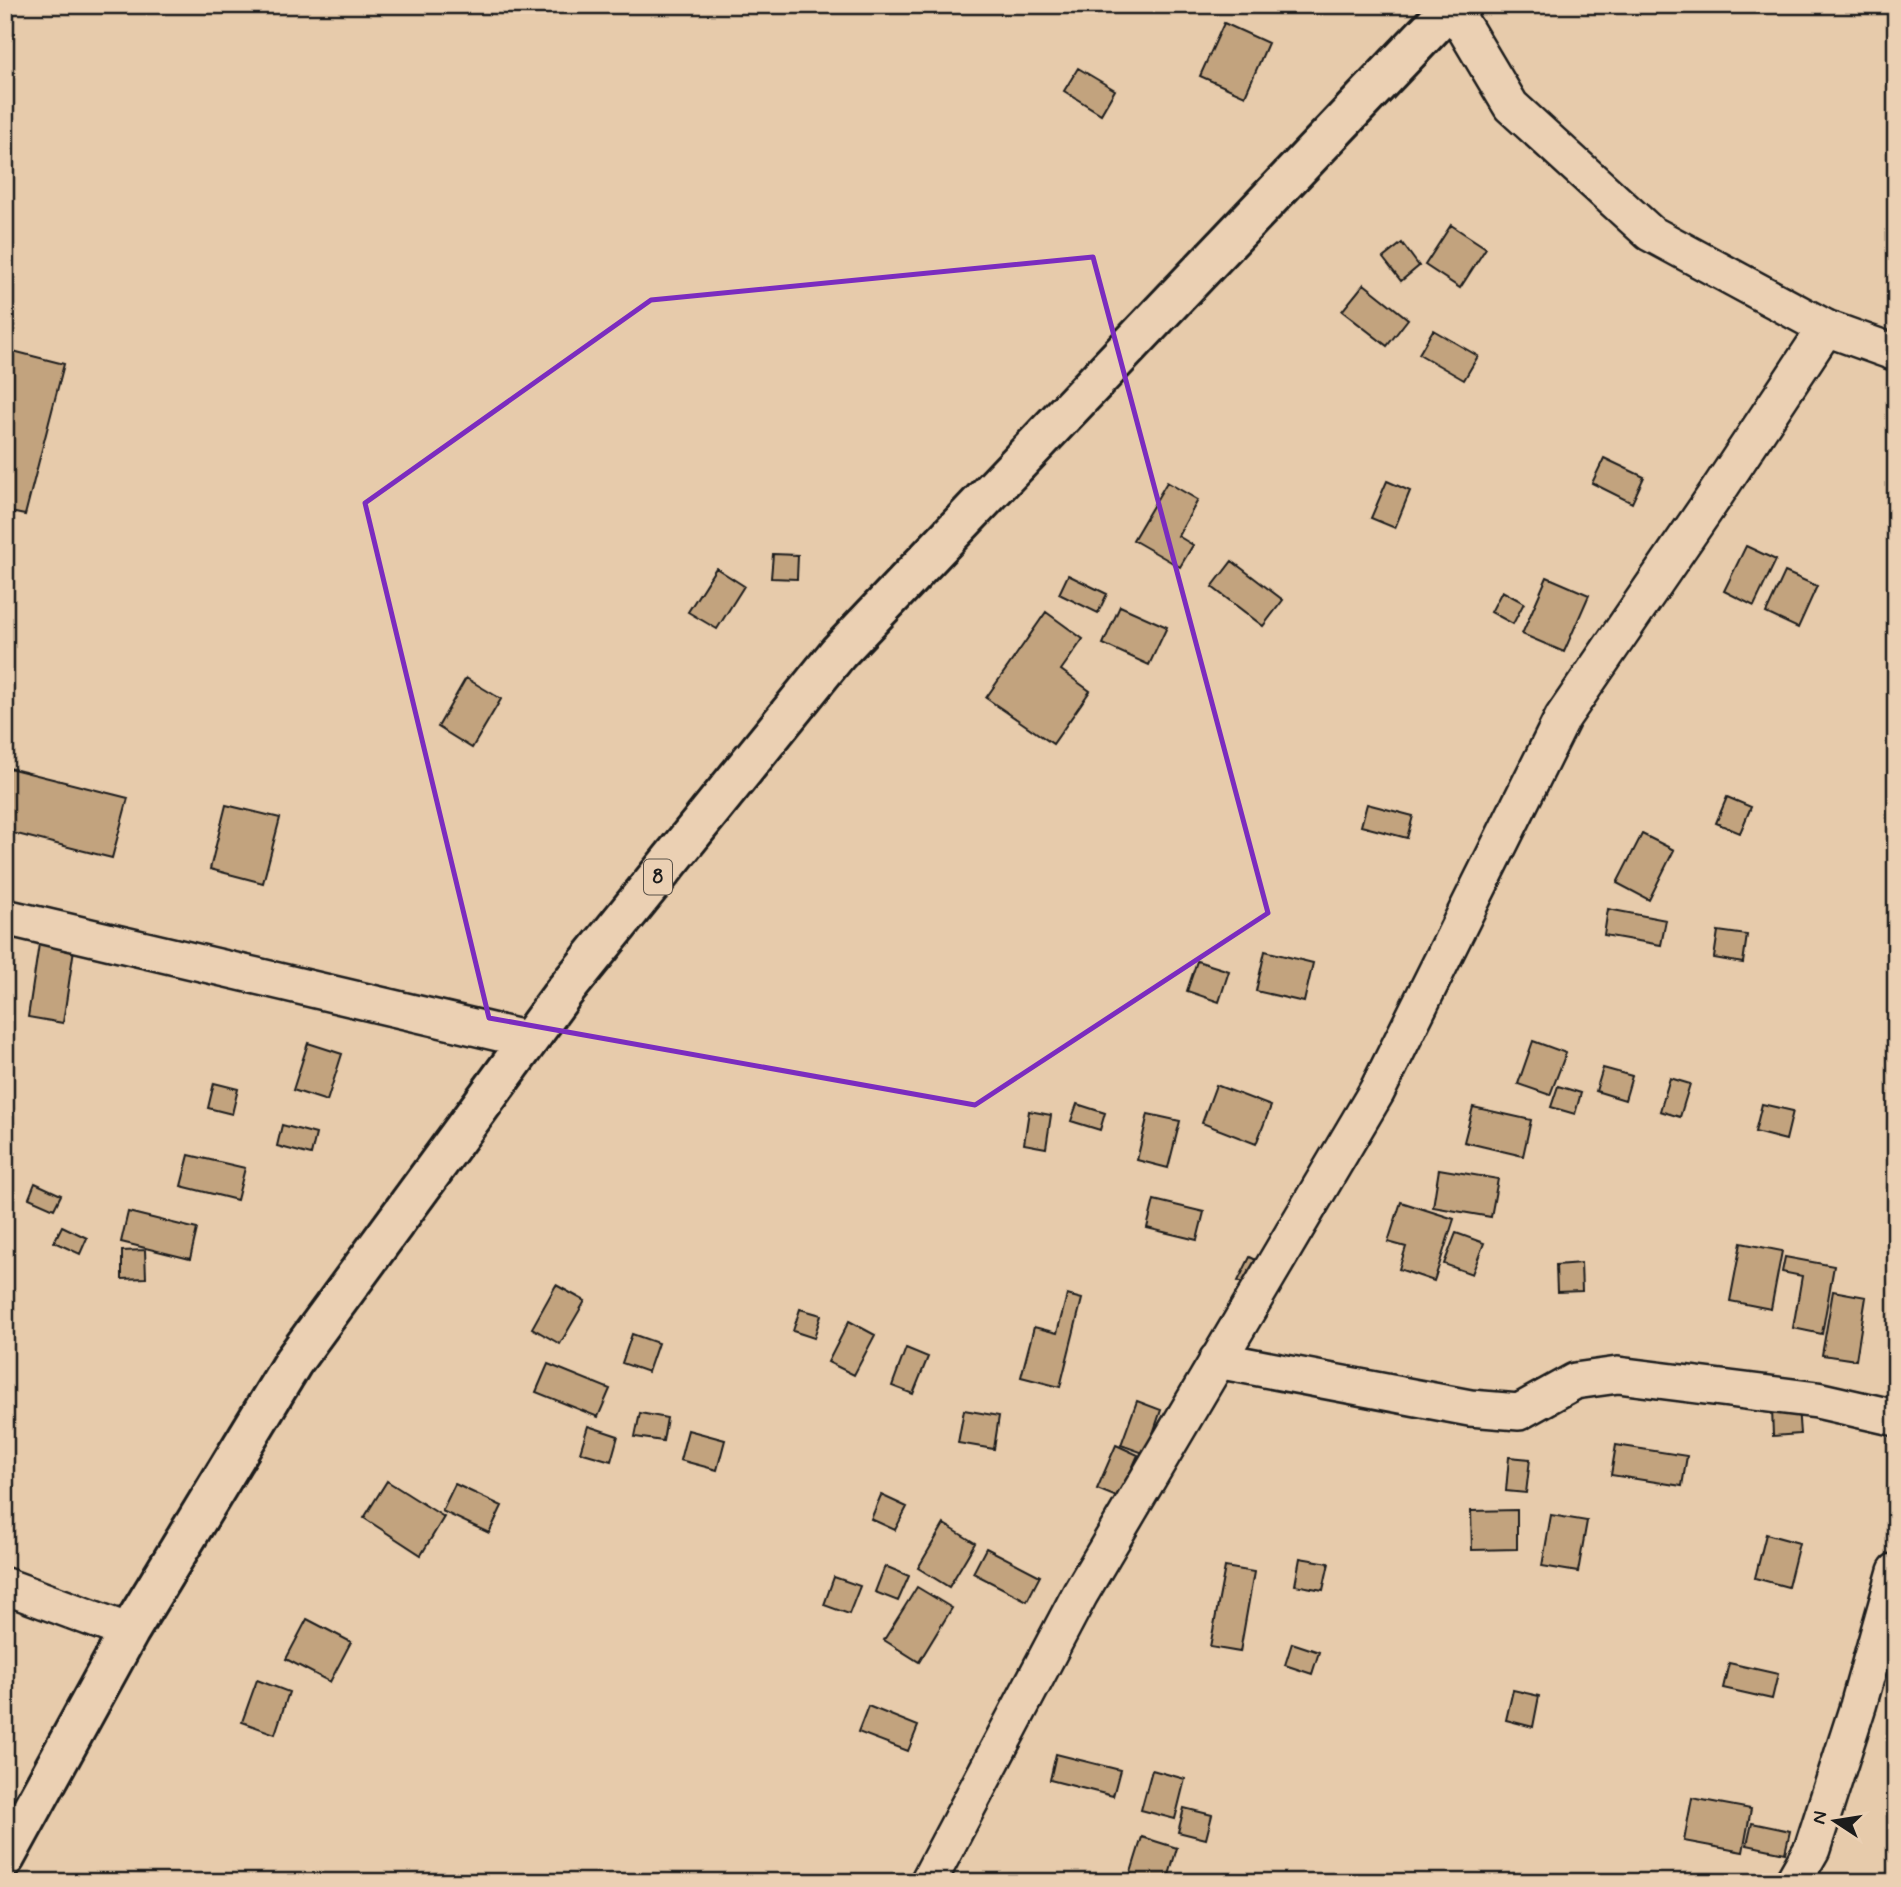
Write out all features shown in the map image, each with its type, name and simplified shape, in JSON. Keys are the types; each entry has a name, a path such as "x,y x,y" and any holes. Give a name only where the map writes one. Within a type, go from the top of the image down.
{"main road":[{"name":"8","path":"5,1858 129,1632 293,1362 564,992 838,653 1452,6"}],"street":[{"path":"1452,6 1511,106 1650,233 1826,328 1896,353"},
{"path":"928,1882 1080,1594 1377,1091 1563,717 1826,328"},
{"path":"5,917 529,1040"},
{"path":"1217,1360 1469,1408 1519,1412 1575,1381 1618,1375 1817,1399 1896,1418"},
{"path":"1793,1882 1812,1849 1858,1706 1896,1571"},
{"path":"5,1586 129,1632"}],"highlighted area":[{"path":"1093,257 1268,913 975,1105 489,1018 365,503 651,300"}],"building":[{"path":"1224,23 1268,43 1245,96 1200,76"},
{"path":"1078,68 1115,90 1101,114 1064,91"},
{"path":"1451,225 1486,248 1460,288 1425,265"},
{"path":"1402,243 1419,266 1401,281 1383,258"},
{"path":"1364,284 1408,319 1387,346 1342,311"},
{"path":"1433,330 1478,356 1464,380 1419,354"},
{"path":"5,349 64,364 25,515 5,511"},
{"path":"1604,458 1644,477 1632,503 1592,483"},
{"path":"1387,481 1410,491 1395,528 1371,518"},
{"path":"1167,482 1198,500 1178,536 1193,545 1180,567 1133,540"},
{"path":"1746,546 1776,560 1754,606 1724,591"},
{"path":"773,554 798,555 797,579 771,578"},
{"path":"1232,561 1283,600 1263,626 1212,587"},
{"path":"716,568 744,586 717,629 688,612"},
{"path":"1785,572 1817,586 1798,628 1766,613"},
{"path":"1068,575 1107,594 1098,613 1059,594"},
{"path":"1547,577 1589,595 1564,652 1522,634"},
{"path":"1502,591 1524,603 1513,624 1491,612"},
{"path":"1120,606 1167,627 1149,665 1103,644"},
{"path":"1046,612 1083,639 1061,670 1090,691 1053,744 986,698"},
{"path":"466,678 501,699 472,748 438,727"},
{"path":"5,767 128,798 112,858 5,831"},
{"path":"1727,797 1751,807 1740,833 1716,823"},
{"path":"1367,804 1413,816 1407,838 1361,826"},
{"path":"226,805 280,818 263,883 210,869"},
{"path":"1642,834 1674,850 1649,900 1617,883"},
{"path":"1608,909 1666,920 1661,945 1604,935"},
{"path":"1718,931 1747,935 1743,963 1714,958"},
{"path":"39,944 74,949 63,1023 28,1017"},
{"path":"1265,951 1313,963 1304,1002 1256,991"},
{"path":"1197,961 1229,971 1219,1002 1187,991"},
{"path":"1533,1041 1566,1053 1550,1095 1518,1084"},
{"path":"308,1043 342,1054 327,1101 293,1090"},
{"path":"1603,1068 1632,1076 1625,1100 1596,1091"},
{"path":"1670,1078 1690,1084 1680,1117 1660,1111"},
{"path":"214,1083 238,1089 232,1114 208,1108"},
{"path":"1216,1085 1271,1106 1256,1144 1202,1123"},
{"path":"1558,1086 1581,1093 1575,1114 1551,1107"},
{"path":"1077,1104 1105,1113 1100,1130 1071,1121"},
{"path":"1762,1104 1793,1111 1786,1140 1755,1132"},
{"path":"1473,1107 1531,1120 1523,1156 1464,1142"},
{"path":"1029,1111 1051,1115 1046,1148 1024,1144"},
{"path":"1148,1114 1180,1121 1168,1168 1137,1160"},
{"path":"282,1125 316,1134 311,1155 277,1146"},
{"path":"189,1155 245,1168 237,1200 181,1186"},
{"path":"1439,1169 1498,1179 1491,1217 1433,1207"},
{"path":"35,1183 61,1195 54,1209 29,1198"},
{"path":"1154,1200 1204,1212 1197,1240 1147,1228"},
{"path":"1401,1202 1454,1219 1434,1281 1399,1269 1406,1247 1388,1242"},
{"path":"128,1212 197,1229 190,1259 121,1242"},
{"path":"62,1226 87,1238 80,1254 54,1242"},
{"path":"1456,1233 1484,1243 1472,1274 1444,1264"},
{"path":"1741,1243 1782,1251 1771,1309 1730,1301"},
{"path":"145,1250 146,1278 122,1279 122,1251"},
{"path":"1250,1257 1270,1267 1258,1291 1238,1281"},
{"path":"1785,1257 1834,1266 1822,1334 1793,1328 1802,1276 1782,1272"},
{"path":"1581,1263 1582,1291 1557,1292 1556,1265"},
{"path":"556,1285 585,1301 560,1344 532,1328"},
{"path":"1833,1291 1866,1297 1856,1360 1822,1355"},
{"path":"1067,1295 1082,1299 1060,1387 1021,1377 1034,1327 1057,1333"},
{"path":"800,1309 821,1315 814,1338 793,1331"},
{"path":"849,1321 875,1335 854,1375 828,1362"},
{"path":"632,1334 658,1343 648,1372 622,1363"},
{"path":"906,1348 928,1357 913,1394 892,1386"},
{"path":"548,1364 610,1389 598,1417 536,1392"},
{"path":"1137,1401 1161,1410 1146,1454 1121,1445"},
{"path":"1798,1406 1800,1434 1773,1436 1772,1408"},
{"path":"964,1410 999,1416 994,1449 958,1443"},
{"path":"640,1413 667,1418 663,1441 635,1437"},
{"path":"588,1426 618,1436 611,1461 580,1452"},
{"path":"688,1430 725,1440 717,1470 680,1460"},
{"path":"1116,1445 1138,1455 1119,1498 1097,1489"},
{"path":"1616,1445 1687,1456 1682,1486 1611,1475"},
{"path":"1509,1457 1530,1459 1526,1493 1506,1491"},
{"path":"387,1481 444,1517 421,1555 364,1518"},
{"path":"455,1484 502,1506 489,1533 442,1511"},
{"path":"881,1495 907,1507 895,1530 871,1519"},
{"path":"1517,1510 1517,1549 1472,1550 1471,1511"},
{"path":"1551,1515 1587,1521 1578,1572 1542,1566"},
{"path":"944,1524 975,1543 949,1587 918,1568"},
{"path":"1766,1534 1799,1543 1788,1587 1755,1578"},
{"path":"986,1548 1040,1576 1027,1601 973,1573"},
{"path":"1300,1558 1329,1563 1323,1590 1295,1585"},
{"path":"885,1566 909,1576 898,1601 875,1592"},
{"path":"1225,1567 1254,1572 1240,1652 1210,1647"},
{"path":"834,1577 860,1586 849,1614 824,1605"},
{"path":"917,1587 952,1608 919,1662 884,1640"},
{"path":"307,1619 351,1642 330,1682 286,1659"},
{"path":"1292,1643 1319,1652 1312,1674 1285,1665"},
{"path":"1729,1663 1778,1674 1772,1699 1723,1688"},
{"path":"257,1680 289,1692 275,1734 242,1722"},
{"path":"1513,1690 1539,1696 1533,1727 1506,1720"},
{"path":"868,1706 918,1726 908,1751 858,1732"},
{"path":"1056,1754 1120,1770 1113,1796 1050,1780"},
{"path":"1152,1770 1185,1779 1175,1819 1141,1810"},
{"path":"1692,1798 1751,1809 1743,1852 1684,1841"},
{"path":"1184,1808 1212,1815 1206,1839 1178,1832"},
{"path":"1752,1823 1790,1831 1785,1853 1747,1845"},
{"path":"1142,1837 1177,1848 1167,1882 1128,1882"}]}
